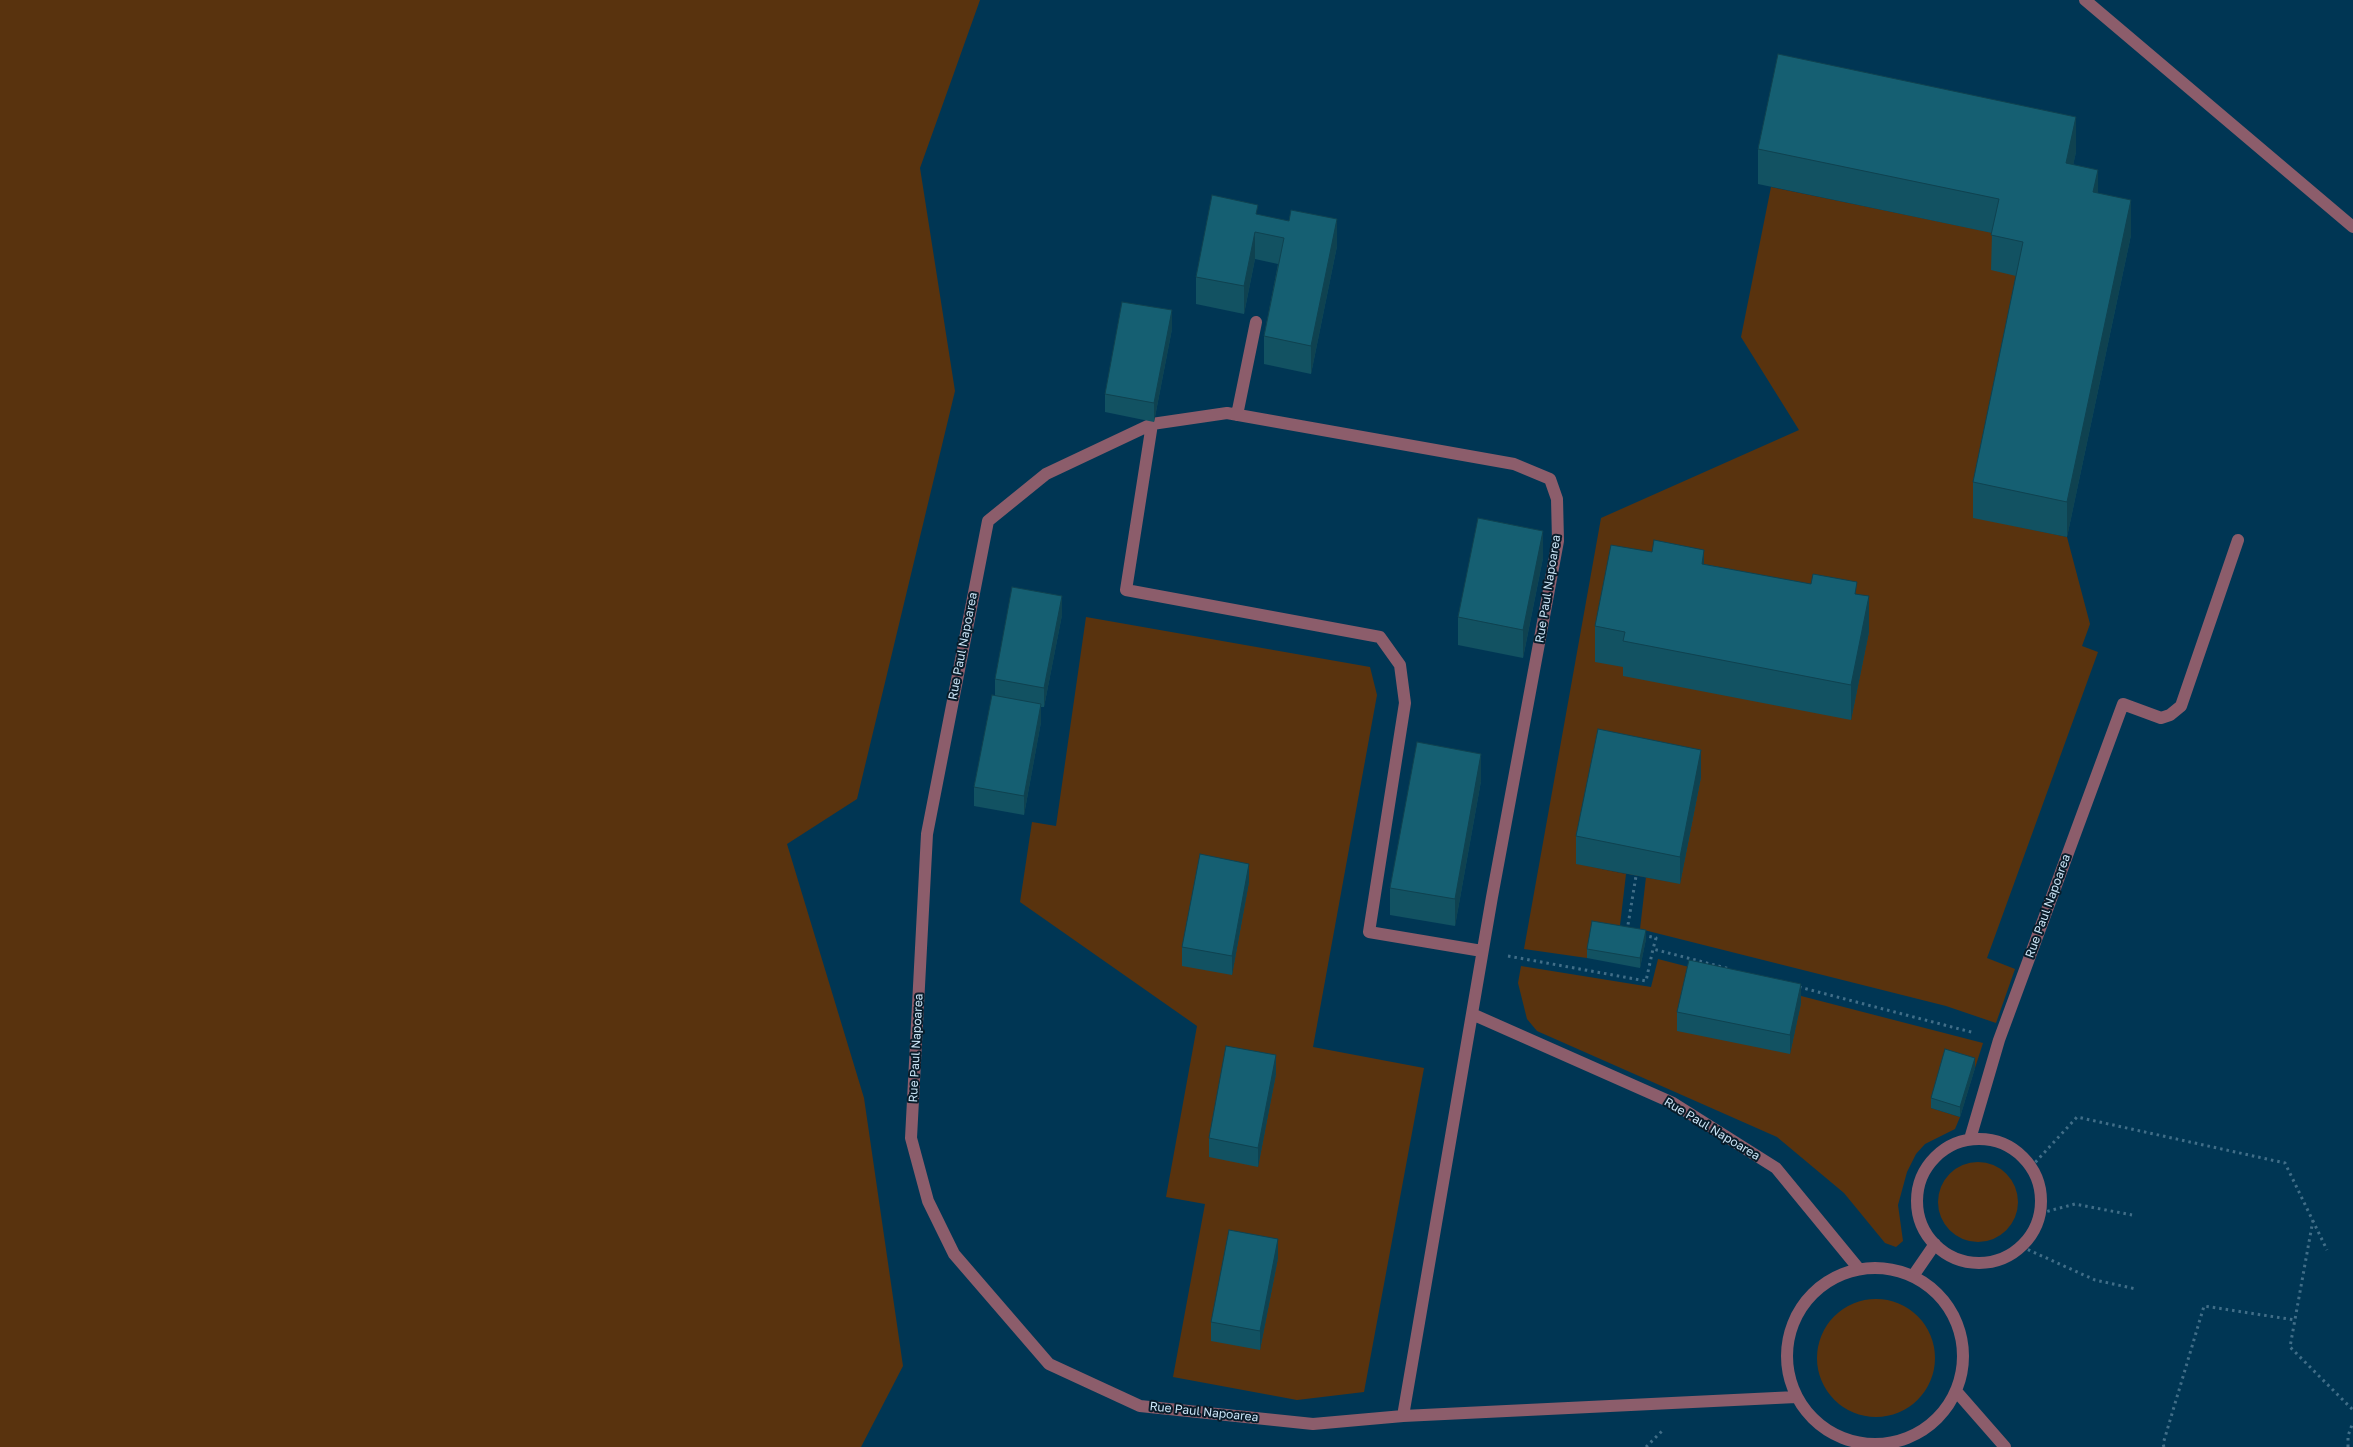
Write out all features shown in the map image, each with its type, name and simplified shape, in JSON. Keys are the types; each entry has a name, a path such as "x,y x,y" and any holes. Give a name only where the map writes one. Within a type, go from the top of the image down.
{"street":[{"path":"2085,0 2353,227"},
{"path":"1237,415 1256,322"},
{"name":"Rue Paul Napoarea","path":"1403,1416 1482,951 1558,541 1557,500 1550,480 1514,464 1227,413 1152,424 1046,474 988,521 927,834 911,1138 928,1201 954,1254 1049,1364 1140,1406 1313,1424 1403,1416 1796,1397"},
{"path":"1152,424 1126,590 1380,637 1400,665 1405,704 1369,932 1482,951"},
{"name":"Rue Paul Napoarea","path":"1970,1139 1999,1040 2123,704 2162,718 2170,715 2182,706 2238,540"},
{"name":"Rue Paul Napoarea","path":"1472,1014 1673,1103 1776,1168 1859,1269"},
{"path":"1970,1139 1989,1139 2008,1145 2025,1157 2031,1167 2036,1174 2042,1193 2041,1213 2035,1232 2022,1247 2005,1259 1985,1264 1965,1262 1945,1254 1929,1238 1919,1219 1916,1198 1921,1177 1932,1158 1950,1145 1970,1139"},
{"path":"1913,1276 1935,1244"},
{"path":"1859,1269 1886,1269 1913,1276 1935,1292 1952,1313 1961,1338 1963,1365 1956,1391 1941,1414 1918,1432 1892,1442 1864,1443 1837,1435 1814,1419 1796,1397 1788,1374 1786,1349 1791,1326 1807,1299 1830,1279 1859,1269"},
{"path":"1956,1391 2005,1447"}],"path":[{"path":"1482,951 1646,981 1656,938 1628,931 1636,876"},
{"path":"1653,949 1739,971"},
{"path":"1796,986 1999,1040"},
{"path":"2031,1167 2078,1116 2285,1163 2327,1250"},
{"path":"2041,1213 2074,1204 2132,1215"},
{"path":"2313,1220 2290,1348 2353,1410"},
{"path":"2022,1247 2095,1280 2136,1289"},
{"path":"2164,1447 2204,1306 2295,1320"},
{"path":"2348,1447 2348,1436 2353,1422"}],"shaded area":[{"path":"0,0 980,0 920,168 955,391 857,799 787,844 864,1098 903,1366 861,1447 0,1447"},
{"path":"1771,187 1999,234 2023,277 1973,517 2067,537 2090,624 2082,646 2098,652 1987,958 2015,969 1996,1023 1946,1006 1640,929 1646,877 1577,864 1626,874 1619,934 1592,930 1587,958 1524,949 1601,518 1799,430 1741,337"},
{"path":"1086,617 1370,667 1377,695 1313,1047 1424,1068 1364,1392 1297,1400 1173,1377 1205,1204 1166,1197 1197,1026 1020,902 1032,822 1056,826"},
{"path":"1658,959 1983,1043 1975,1068 1945,1059 1931,1108 1960,1117 1955,1129 1925,1144 1916,1154 1907,1172 1898,1205 1903,1241 1896,1247 1885,1243 1844,1193 1777,1137 1537,1031 1527,1019 1518,983 1521,966 1651,987"},
{"path":"1978,1162 1993,1165 2006,1174 2015,1187 2018,1202 2015,1217 2006,1230 1993,1239 1978,1242 1963,1239 1950,1230 1941,1217 1938,1202 1941,1187 1950,1174 1963,1165"},
{"path":"1876,1299 1899,1304 1918,1316 1930,1335 1935,1358 1930,1381 1918,1400 1899,1412 1876,1417 1853,1412 1834,1400 1822,1381 1817,1358 1822,1335 1834,1316 1853,1304"}],"building":[{"path":"1778,54 2076,117 2066,163 2098,170 2093,192 2131,200 2067,502 1973,482 2023,242 1991,235 1999,199 1758,149"},
{"path":"1212,195 1258,205 1256,214 1289,221 1291,210 1337,219 1311,346 1264,336 1284,238 1255,232 1244,286 1196,277"},
{"path":"1122,302 1172,310 1154,403 1105,394"},
{"path":"1478,518 1543,531 1523,630 1458,617"},
{"path":"1654,540 1704,550 1702,564 1811,584 1813,574 1857,582 1855,594 1869,596 1851,685 1623,641 1625,632 1595,626 1611,545 1652,552"},
{"path":"1012,587 1062,596 1044,688 995,679"},
{"path":"992,695 1041,704 1024,796 974,787"},
{"path":"1598,729 1701,750 1680,857 1576,836"},
{"path":"1417,742 1481,754 1455,899 1390,888"},
{"path":"1200,854 1249,864 1232,956 1182,947"},
{"path":"1592,921 1646,930 1640,958 1587,949"},
{"path":"1689,960 1801,984 1790,1035 1677,1012"},
{"path":"1226,1046 1276,1055 1258,1148 1209,1138"},
{"path":"1945,1049 1975,1058 1960,1107 1931,1098"},
{"path":"1229,1230 1278,1239 1260,1331 1211,1322"}]}
